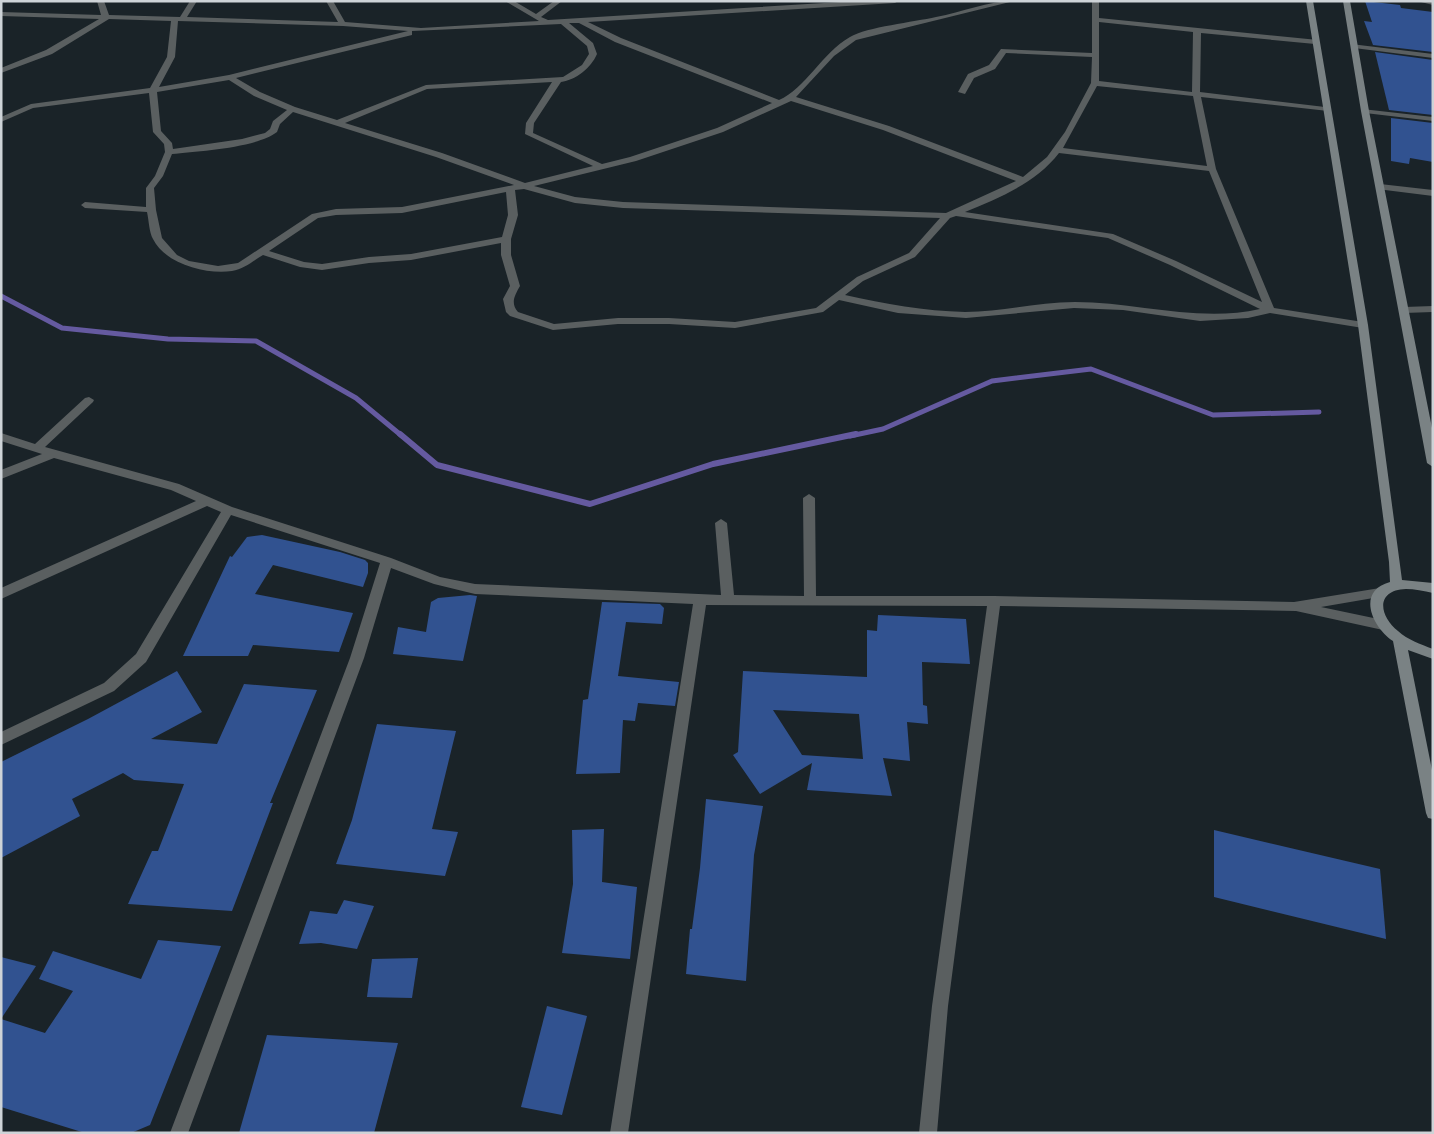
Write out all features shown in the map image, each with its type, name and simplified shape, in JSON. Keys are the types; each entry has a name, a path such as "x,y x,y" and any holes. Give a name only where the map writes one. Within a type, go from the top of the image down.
{"main road":[{"path":"1309,1 1325,109 1363,325 1394,552 1396,584"},
{"path":"1346,1 1364,111 1433,463"},
{"path":"1433,588 1415,583 1396,584 1380,593 1376,602 1376,613 1383,625 1399,640 1420,651 1433,654"},
{"path":"1399,640 1433,813"}],"street":[{"path":"100,1 106,18"},
{"path":"194,1 178,20 171,57 154,90 157,132 168,143 169,152 159,176 150,188 151,210 157,239 174,257 186,263 218,269 242,265 308,220 326,213 402,210 510,189 632,159 720,130 782,104 791,98 831,54 853,38 863,34 938,20 1010,1"},
{"path":"329,1 343,24"},
{"path":"508,1 536,17 549,21"},
{"path":"536,17 560,1"},
{"path":"1,14 343,24 421,30 549,21 582,22 895,1"},
{"path":"510,189 513,215 506,239 506,256 515,286 508,299 510,310 514,314 545,326 563,327 618,321 745,325 819,310 839,297 860,279 912,255 951,214 978,204 1023,180 1050,160 1095,83 1096,1"},
{"path":"1420,1 1433,3"},
{"path":"1,71 49,52 106,18"},
{"path":"1096,20 1315,42"},
{"path":"338,124 426,87 557,81 580,72 590,61 593,54 590,45 564,22"},
{"path":"582,22 618,40 782,104"},
{"path":"1,120 31,106 154,90 230,77 421,30"},
{"path":"1197,30 1196,94 1212,169 1270,310"},
{"path":"1354,46 1433,56"},
{"path":"962,92 972,76 992,67 1004,51 1096,55"},
{"path":"230,77 257,94 292,109 439,156 524,186 575,200 622,205 951,214 1050,226 1110,236 1173,263 1270,310 1363,325"},
{"path":"557,81 530,123 528,134 602,167"},
{"path":"1095,83 1325,109"},
{"path":"791,98 886,128 1023,180"},
{"path":"169,152 226,144 265,135 275,129 276,123 292,109"},
{"path":"1364,111 1433,119"},
{"path":"1057,150 1212,169"},
{"path":"1380,187 1433,194"},
{"path":"85,205 151,210"},
{"path":"261,252 303,265 322,267 370,260 411,257 506,239"},
{"path":"839,297 898,310 966,315 1074,305 1123,307 1200,318 1232,317 1270,310"},
{"path":"1404,310 1433,309"},
{"path":"36,449 89,400"},
{"path":"1,437 53,454 175,486 228,510 387,561 438,581 475,589 700,600 994,600 1294,607 1383,625"},
{"path":"1,475 53,454"},
{"path":"809,498 810,601"},
{"path":"1,594 207,501"},
{"path":"1,739 109,687 142,658 228,510"},
{"path":"721,522 728,599"},
{"path":"179,1133 357,658 387,561"},
{"path":"1294,607 1380,593"},
{"path":"619,1133 700,600"},
{"path":"928,1133 940,1006 994,600"}],"building":[{"path":"1365,1 1400,5 1401,8 1433,12 1433,52 1373,45 1364,21 1372,22"},
{"path":"1375,52 1433,60 1433,115 1389,110"},
{"path":"1391,118 1433,123 1433,162 1410,158 1409,164 1391,161"},
{"path":"262,535 340,552 365,560 368,563 368,573 363,587 273,565 255,594 353,613 339,652 253,645 248,656 183,656 230,556 232,557 247,537"},
{"path":"477,596 463,661 393,654 398,627 426,632 431,602 438,598"},
{"path":"602,602 660,604 664,608 662,624 626,622 618,676 679,682 675,706 638,703 635,721 623,720 620,773 576,774 583,700 588,699"},
{"path":"878,615 966,619 970,664 922,662 923,705 927,706 928,724 907,722 910,761 883,758 892,796 807,790 812,763 760,794 733,755 738,752 743,671 867,677 867,630 877,631","holes":["773,710 859,714 863,759 802,755"]},
{"path":"177,671 202,712 151,739 217,744 244,684 317,690 270,803 273,803 232,911 128,904 152,851 158,851 184,784 134,780 123,773 72,799 80,816 1,858 1,762 88,719"},
{"path":"377,724 456,731 432,829 458,832 445,876 336,864 352,820"},
{"path":"706,799 763,806 754,855 746,981 686,974 690,929 692,929 700,868"},
{"path":"604,829 602,882 637,887 630,959 562,953 573,884 572,830"},
{"path":"1214,830 1380,869 1386,939 1214,897"},
{"path":"344,900 374,906 357,949 321,943 299,944 310,911 337,914"},
{"path":"158,940 221,946 150,1125 131,1133 85,1133 1,1107 1,1019 45,1033 73,991 39,979 53,951 141,979"},
{"path":"1,957 36,966 1,1019"},
{"path":"418,958 412,998 367,997 372,959"},
{"path":"547,1006 587,1016 562,1115 521,1107"},
{"path":"267,1035 398,1043 374,1133 239,1133"}],"waterway":[{"path":"1,296 62,328 168,339 256,341 356,398 402,436"},
{"path":"850,436 883,429 992,381 1091,369 1213,415 1319,412"},
{"path":"400,434 437,465 590,504 713,464 856,434"}]}
